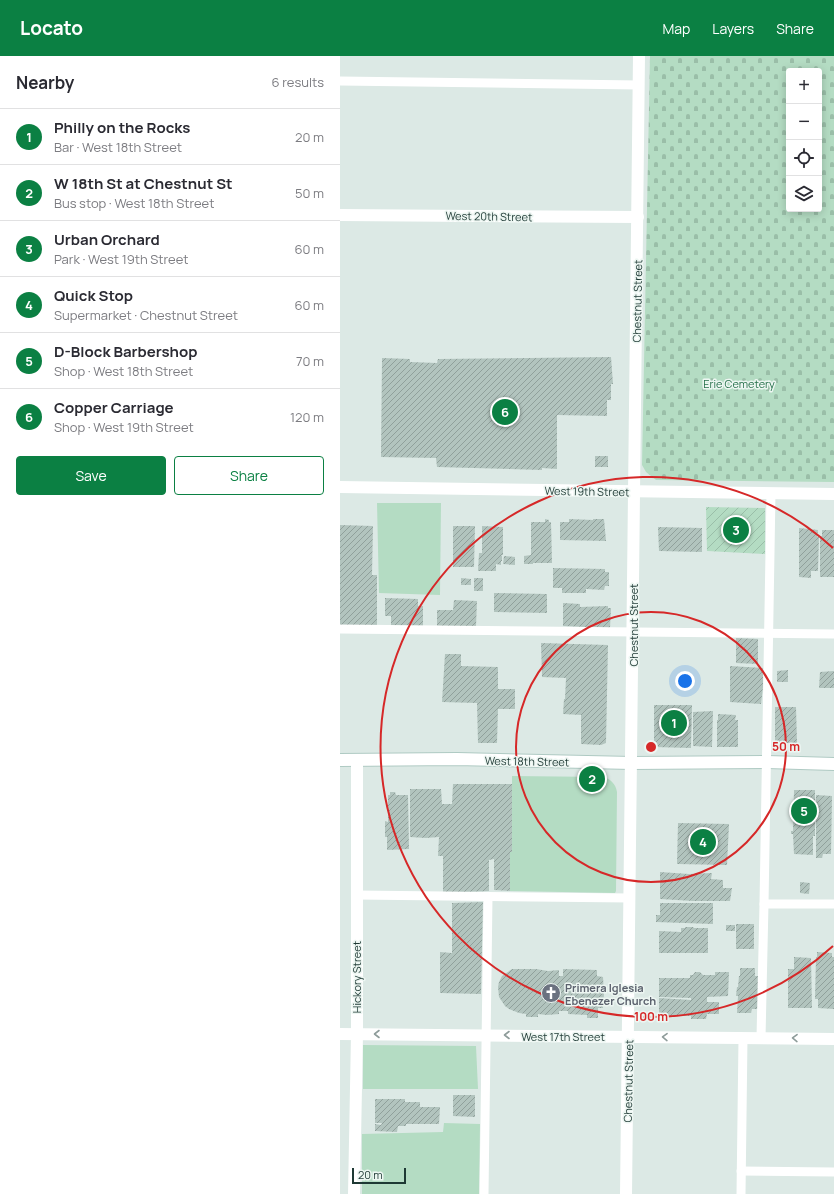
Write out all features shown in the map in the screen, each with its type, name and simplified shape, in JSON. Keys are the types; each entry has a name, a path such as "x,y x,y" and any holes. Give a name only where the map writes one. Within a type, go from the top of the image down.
{"street":[{"name":"Chestnut Street","path":"626,1194 639,56"},
{"name":"West 20th Street","path":"340,215 638,217"},
{"name":"West 19th Street","path":"340,487 834,494"},
{"name":"West 18th Street","path":"340,760 457,760 632,763 767,762 834,764"},
{"name":"Hickory Street","path":"354,1194 357,1034 357,760"},
{"name":"West 17th Street","path":"340,1034 834,1039"}],"lane":[{"path":"340,81 639,85"},
{"path":"761,1038 771,493"},
{"path":"340,629 834,634"},
{"path":"356,895 630,898"},
{"path":"484,1194 488,897"},
{"path":"764,904 834,904"},
{"path":"741,1194 743,1038"},
{"path":"741,1172 834,1172"}],"green space":[{"name":"Erie Cemetery","path":"650,56 834,56 834,482 656,480 646,472 642,465"},
{"path":"377,503 441,503 440,595 379,593"},
{"path":"706,507 765,508 765,554 707,551"},
{"path":"512,776 604,777 612,782 617,792 615,893 510,891 510,852 512,852"},
{"path":"363,1045 476,1046 478,1089 363,1089"},
{"path":"444,1123 480,1124 479,1194 362,1194 362,1134 443,1132"}],"building":[{"path":"611,357 613,384 611,384 611,400 607,400 607,416 557,415 557,469 542,468 542,470 437,467 436,458 381,457 382,358 410,359 410,362 437,363 438,359"},
{"path":"595,456 608,456 608,467 595,467"},
{"path":"545,519 551,522 552,563 524,564 524,556 531,555 531,522 545,522"},
{"path":"569,519 604,519 606,541 560,540 560,522 569,522"},
{"path":"340,525 373,526 372,575 377,575 377,627 340,627"},
{"path":"453,526 475,526 474,567 453,567"},
{"path":"482,526 503,527 503,555 501,555 501,565 496,564 496,571 478,571 479,553 482,553"},
{"path":"658,527 702,528 702,552 659,551"},
{"path":"799,528 818,530 818,571 811,571 811,578 799,577"},
{"path":"822,530 834,530 834,577 820,577 820,536 822,536"},
{"path":"504,556 515,557 515,565 503,564"},
{"path":"553,568 605,569 605,572 609,572 609,586 605,586 604,590 586,589 586,593 562,593 562,588 553,588"},
{"path":"461,578 471,579 471,585 461,585"},
{"path":"474,578 483,578 483,591 474,591"},
{"path":"494,593 547,594 547,613 494,612"},
{"path":"385,598 418,599 418,606 423,606 423,629 391,627 391,616 385,616"},
{"path":"454,600 477,601 476,626 437,626 437,610 453,610"},
{"path":"563,603 580,604 580,607 608,606 608,608 611,608 610,628 563,626"},
{"path":"736,638 758,639 758,664 736,663"},
{"path":"541,643 608,645 606,743 601,745 581,744 581,715 563,714 566,678 542,677"},
{"path":"445,654 461,654 461,666 498,667 498,689 515,689 515,709 498,709 497,743 478,743 477,703 442,702"},
{"path":"730,666 763,668 761,704 730,702"},
{"path":"788,670 788,682 777,682 777,671"},
{"path":"834,671 834,688 819,688 820,672"},
{"path":"654,705 692,705 691,748 654,747"},
{"path":"775,707 796,707 797,743 775,743"},
{"path":"713,711 712,747 693,746 693,712"},
{"path":"718,714 736,715 735,720 738,720 738,747 717,747"},
{"path":"453,784 512,784 512,852 510,852 510,891 494,890 494,859 489,860 489,891 443,893 443,856 438,856 439,837 410,837 410,789 441,789 442,804 452,804"},
{"path":"794,790 815,790 815,836 813,836 813,855 794,854 793,834 791,834 791,831 793,831"},
{"path":"390,792 395,792 396,795 408,795 409,849 387,850 385,821 388,822 388,795 390,795"},
{"path":"816,795 832,796 831,854 823,854 822,858 816,858"},
{"path":"678,823 729,824 727,865 677,864"},
{"path":"660,872 689,874 712,873 711,879 723,880 723,888 732,888 730,901 660,899"},
{"path":"800,882 810,883 809,894 800,893"},
{"path":"483,902 481,994 440,993 440,952 452,953 452,903"},
{"path":"660,903 713,903 713,924 656,922 656,915 660,915"},
{"path":"736,924 754,924 754,949 736,949"},
{"path":"726,925 735,925 735,931 726,931"},
{"path":"681,928 708,928 708,953 659,953 659,931 681,932"},
{"path":"817,952 832,953 832,957 834,957 834,1009 818,1008 818,999 815,999"},
{"path":"794,957 811,958 812,1008 788,1008 788,969 794,969"},
{"path":"740,968 755,968 755,976 759,976 759,1009 752,1009 751,1013 737,1013 738,996 736,996"},
{"name":"Primera Iglesia Ebenezer Church","path":"512,969 536,969 548,971 559,970 559,976 563,976 563,969 597,970 597,976 603,977 603,1008 598,1008 598,1018 587,1018 587,1015 568,1014 568,1011 559,1011 559,1014 538,1014 538,1017 526,1017 526,1014 509,1009 499,997 499,982 502,976"},
{"path":"695,972 700,972 703,975 715,975 715,972 729,972 728,996 707,997 707,1002 719,1002 719,1014 707,1014 706,1019 691,1019 691,1016 665,1016 665,1014 659,1014 659,998 691,1000 691,998 659,997 659,978 690,978 690,975 693,975"},
{"path":"453,1095 475,1095 475,1117 453,1116"},
{"path":"375,1099 405,1099 405,1102 420,1102 420,1107 440,1107 439,1124 406,1124 406,1126 398,1126 397,1132 375,1131 375,1124 381,1125 382,1123 375,1123"}],"place":[{"name":"Copper Carriage","path":"505,412"},
{"name":"Urban Orchard","path":"736,530"},
{"name":"Philly on the Rocks","path":"674,723"},
{"name":"W 18th St at Chestnut St","path":"592,779"},
{"name":"D-Block Barbershop","path":"804,811"},
{"name":"Quick Stop","path":"703,842"},
{"name":"Primera Iglesia Ebenezer Church","path":"551,993"}]}
